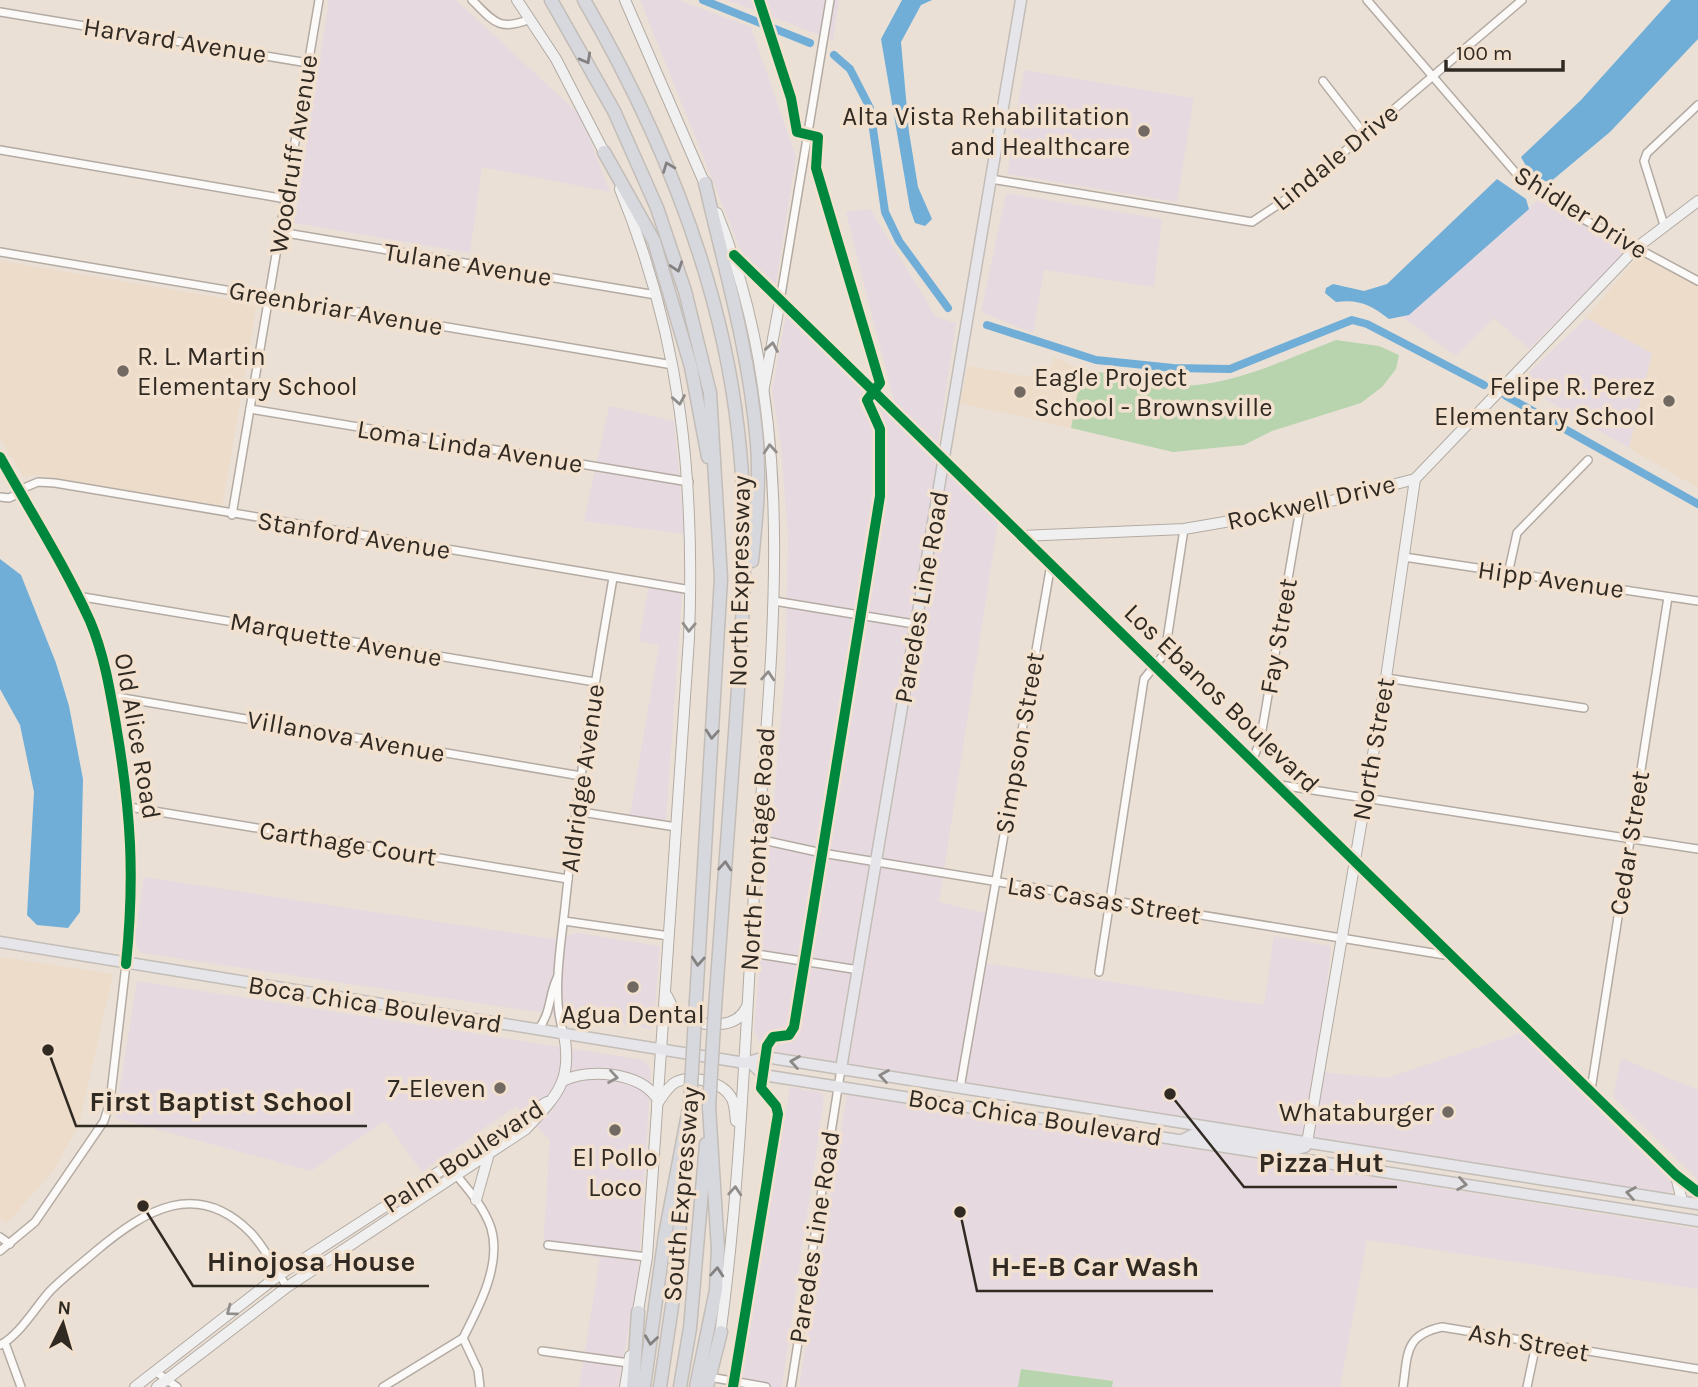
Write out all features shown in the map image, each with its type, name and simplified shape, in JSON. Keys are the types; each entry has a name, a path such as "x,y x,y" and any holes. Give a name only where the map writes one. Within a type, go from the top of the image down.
{"highway":[{"name":"North Expressway","path":"551,0 614,111 657,208 685,290 710,393 720,535 717,657 696,1001"},
{"name":"North Expressway","path":"584,0 621,64 655,134 694,234 711,290 731,381 745,528 738,690 709,1107"},
{"path":"604,152 654,241 671,294 691,367 720,535"},
{"path":"705,183 744,350 757,444 758,509 738,690"},
{"name":"South Expressway","path":"660,1387 675,1286 696,1001"},
{"path":"644,1387 665,1235 690,1103"},
{"path":"696,1387 716,1290 718,1250 709,1107"},
{"name":"South Expressway","path":"680,1387 690,1328 709,1107"},
{"path":"633,1387 638,1312"},
{"path":"712,1384 721,1332"}],"main road":[{"name":"North Expressway","path":"517,0 583,107 633,223 656,295 673,365 684,427 689,482 691,590 660,1049"},
{"name":"North Frontage Road","path":"625,0 734,255 763,392 776,537 748,1002 748,1063 739,1135 730,1268 721,1332"},
{"name":"Paredes Line Road","path":"841,1069 1021,0"},
{"name":"Rockwell Drive","path":"1021,536 1184,529 1300,509 1415,479 1636,248 1698,201"},
{"name":"Los Ebanos Boulevard","path":"734,255 1252,761 1280,785 1353,861 1676,1175 1697,1189"},
{"path":"763,392 780,301"},
{"name":"Old Alice Road","path":"0,457 76,596 99,644 111,696 129,807 133,881 125,964"},
{"name":"North Street","path":"1307,1143 1386,678 1415,479"},
{"name":"Boca Chica Boulevard","path":"0,942 748,1063 763,1074 1698,1221"},
{"path":"666,985 673,1011 683,1019 729,1024 741,1017 748,1002"},
{"name":"Palm Boulevard","path":"157,1387 287,1287 526,1129 554,1098 565,1080 567,1050 564,1034"},
{"name":"South Expressway","path":"625,1387 648,1257 660,1049"},
{"name":"Boca Chica Boulevard","path":"748,1063 765,1057 1698,1204"},
{"path":"565,1080 585,1074 636,1081 646,1086 656,1101 676,1082 689,1079 710,1082 723,1088 733,1100 739,1135"},
{"name":"Palm Boulevard","path":"135,1387 279,1275 554,1098"},
{"path":"1182,1140 1194,1134 1293,1150 1305,1147 1307,1143"},
{"path":"1314,1161 1314,1156 1322,1152 1432,1169 1441,1163"},
{"path":"476,1200 489,1155"},
{"path":"1676,1175 1682,1201"}],"street":[{"name":"Woodruff Avenue","path":"232,515 319,0"},
{"path":"472,0 500,25 513,26 530,19"},
{"path":"780,301 830,0"},
{"name":"Shidler Drive","path":"1367,0 1521,179 1636,248 1698,281"},
{"name":"Lindale Drive","path":"991,179 1252,222 1297,192 1434,78 1522,0"},
{"name":"Harvard Avenue","path":"0,12 308,63"},
{"path":"1323,81 1365,135"},
{"path":"1664,225 1644,161 1647,153 1698,105"},
{"path":"0,150 286,199"},
{"name":"Tulane Avenue","path":"280,232 656,295"},
{"name":"Greenbriar Avenue","path":"0,252 673,365"},
{"name":"Loma Linda Avenue","path":"250,409 689,482"},
{"path":"1508,574 1517,533 1588,460"},
{"name":"Stanford Avenue","path":"0,497 9,498 38,482 55,483 232,515 691,590"},
{"name":"Fay Street","path":"1252,761 1260,742 1300,509"},
{"path":"1099,972 1144,679 1165,653 1184,529"},
{"name":"Hipp Avenue","path":"1404,557 1698,601"},
{"name":"Simpson Street","path":"960,1088 1051,564"},
{"name":"Aldridge Avenue","path":"564,1034 558,1018 558,978 575,811 613,578"},
{"name":"Marquette Avenue","path":"76,596 595,682"},
{"name":"Cedar Street","path":"1591,1090 1668,597"},
{"path":"774,601 914,624"},
{"path":"1386,678 1584,708"},
{"name":"Villanova Avenue","path":"111,696 581,776"},
{"path":"1280,785 1698,849"},
{"name":"Carthage Court","path":"129,807 568,879"},
{"path":"575,811 677,827"},
{"name":"Las Casas Street","path":"758,839 822,853 1451,956"},
{"path":"564,921 669,936"},
{"path":"751,953 859,970"},
{"name":"Old Alice Road","path":"0,1251 35,1223 104,1121 110,1102 125,964"},
{"name":"Aldridge Avenue","path":"538,1030 549,1016 552,990 558,978"},
{"name":"Paredes Line Road","path":"791,1387 841,1069"},
{"path":"383,1387 463,1338 493,1262 491,1229 476,1200 447,1165"},
{"path":"21,1387 2,1344 58,1283 118,1232 160,1207 190,1203 218,1210 253,1235 287,1287"},
{"path":"0,1237 9,1244"},
{"path":"548,1245 648,1257"},
{"name":"Ash Street","path":"1403,1387 1410,1344 1421,1331 1442,1327 1698,1368"},
{"path":"463,1338 478,1370 480,1387"},
{"path":"1527,1387 1536,1344"},
{"path":"542,1351 629,1363"},
{"path":"155,1371 177,1387"},
{"path":"712,1384 766,1387"}],"shaded area":[{"path":"329,0 456,0 581,116 610,192 482,167 470,253 294,223"},
{"path":"640,0 678,0 751,27 796,157 776,284 743,256"},
{"path":"727,0 839,0 833,40"},
{"path":"1024,70 1194,98 1177,202 1007,174"},
{"path":"1006,193 1162,219 1154,287 1044,270 1033,333 981,312"},
{"path":"1538,200 1615,241 1625,253 1529,349 1494,318 1456,356 1402,317"},
{"path":"870,209 936,317 956,323 938,444 894,402 846,212"},
{"name":"Felipe R. Perez Elementary School","path":"1639,255 1698,287 1698,488 1629,448 1652,353 1586,318"},
{"name":"R. L. Martin Elementary School","path":"0,261 257,304 222,508 34,475 24,478 0,439"},
{"path":"786,314 998,522 939,902 986,913 979,962 1264,1005 1274,936 1331,946 1318,1072 1387,1078 1520,1033 1678,1188 1668,1193 961,1082 778,1052 761,1046 754,1030 785,673 788,537 781,446 772,391"},
{"path":"1586,318 1653,353 1629,448 1518,383"},
{"name":"Eagle Project School - Brownsville","path":"1054,357 1082,370 1071,428 960,403 968,366 1047,380"},
{"path":"609,406 674,421 685,534 584,521"},
{"path":"650,578 683,583 666,820 630,815 659,645 639,641"},
{"path":"144,877 553,939 578,933 660,946 653,1029 142,953 137,948 135,938"},
{"path":"0,957 113,974 79,1125 53,1171 7,1223 0,1219"},
{"path":"137,981 644,1060 651,1070 638,1278 618,1387 579,1387 600,1258 543,1247 550,1140 516,1106 422,1172 385,1121 311,1171 115,1118"},
{"path":"1621,1058 1698,1090 1698,1179 1613,1097"},
{"path":"790,1087 822,1093 824,1100 782,1387 739,1387"},
{"path":"847,1094 1698,1229 1698,1289 1367,1240 1340,1387 1112,1387 1113,1381 1021,1369 1018,1387 799,1387"}],"green space":[{"path":"1336,340 1379,346 1399,355 1396,369 1382,387 1361,403 1272,431 1244,445 1173,452 1071,428 1082,370 1169,386 1202,384 1242,376"},
{"path":"1021,1369 1113,1381 1112,1387 1018,1387"}],"water":[{"path":"902,0 932,0 921,5 901,42 909,132 918,187 932,219 925,226 915,223 910,209 881,39"},
{"path":"1671,0 1698,0 1698,39 1610,132 1549,183 1530,173 1521,157 1581,100"},
{"path":"1497,179 1526,199 1529,209 1409,315 1389,319 1364,304 1336,302 1325,293 1326,288 1333,284 1364,291 1387,284"},
{"path":"0,559 21,575 56,663 69,706 83,779 80,912 68,928 37,925 27,915 34,792 20,725 0,689"}],"waterway":[{"path":"703,0 810,43"},
{"path":"834,55 850,69 870,108 885,212 899,241 948,308"},
{"path":"987,325 1096,360 1173,368 1230,369 1352,320 1367,324 1484,385"},
{"path":"1506,396 1698,504"}],"cycle path":[{"path":"733,1387 778,1114 776,1106 761,1088 767,1046 773,1037 789,1035 794,1027 880,496 880,429 867,400 880,383 816,168 818,137 797,132 791,98 759,0"},
{"path":"734,255 1676,1175 1698,1192"},
{"path":"0,457 80,600 103,659 116,725 128,816 131,873 126,964"}],"place":[{"name":"Alta Vista Rehabilitation and Healthcare","path":"1144,131"},
{"name":"R. L. Martin Elementary School","path":"123,371"},
{"name":"Eagle Project School - Brownsville","path":"1020,392"},
{"name":"Felipe R. Perez Elementary School","path":"1669,401"},
{"name":"Agua Dental","path":"633,987"},
{"name":"First Baptist School","path":"48,1050"},
{"name":"7-Eleven","path":"500,1088"},
{"name":"Pizza Hut","path":"1170,1094"},
{"name":"Whataburger","path":"1448,1112"},
{"name":"El Pollo Loco","path":"615,1130"},
{"name":"Hinojosa House","path":"143,1206"},
{"name":"H-E-B Car Wash","path":"960,1212"}]}
